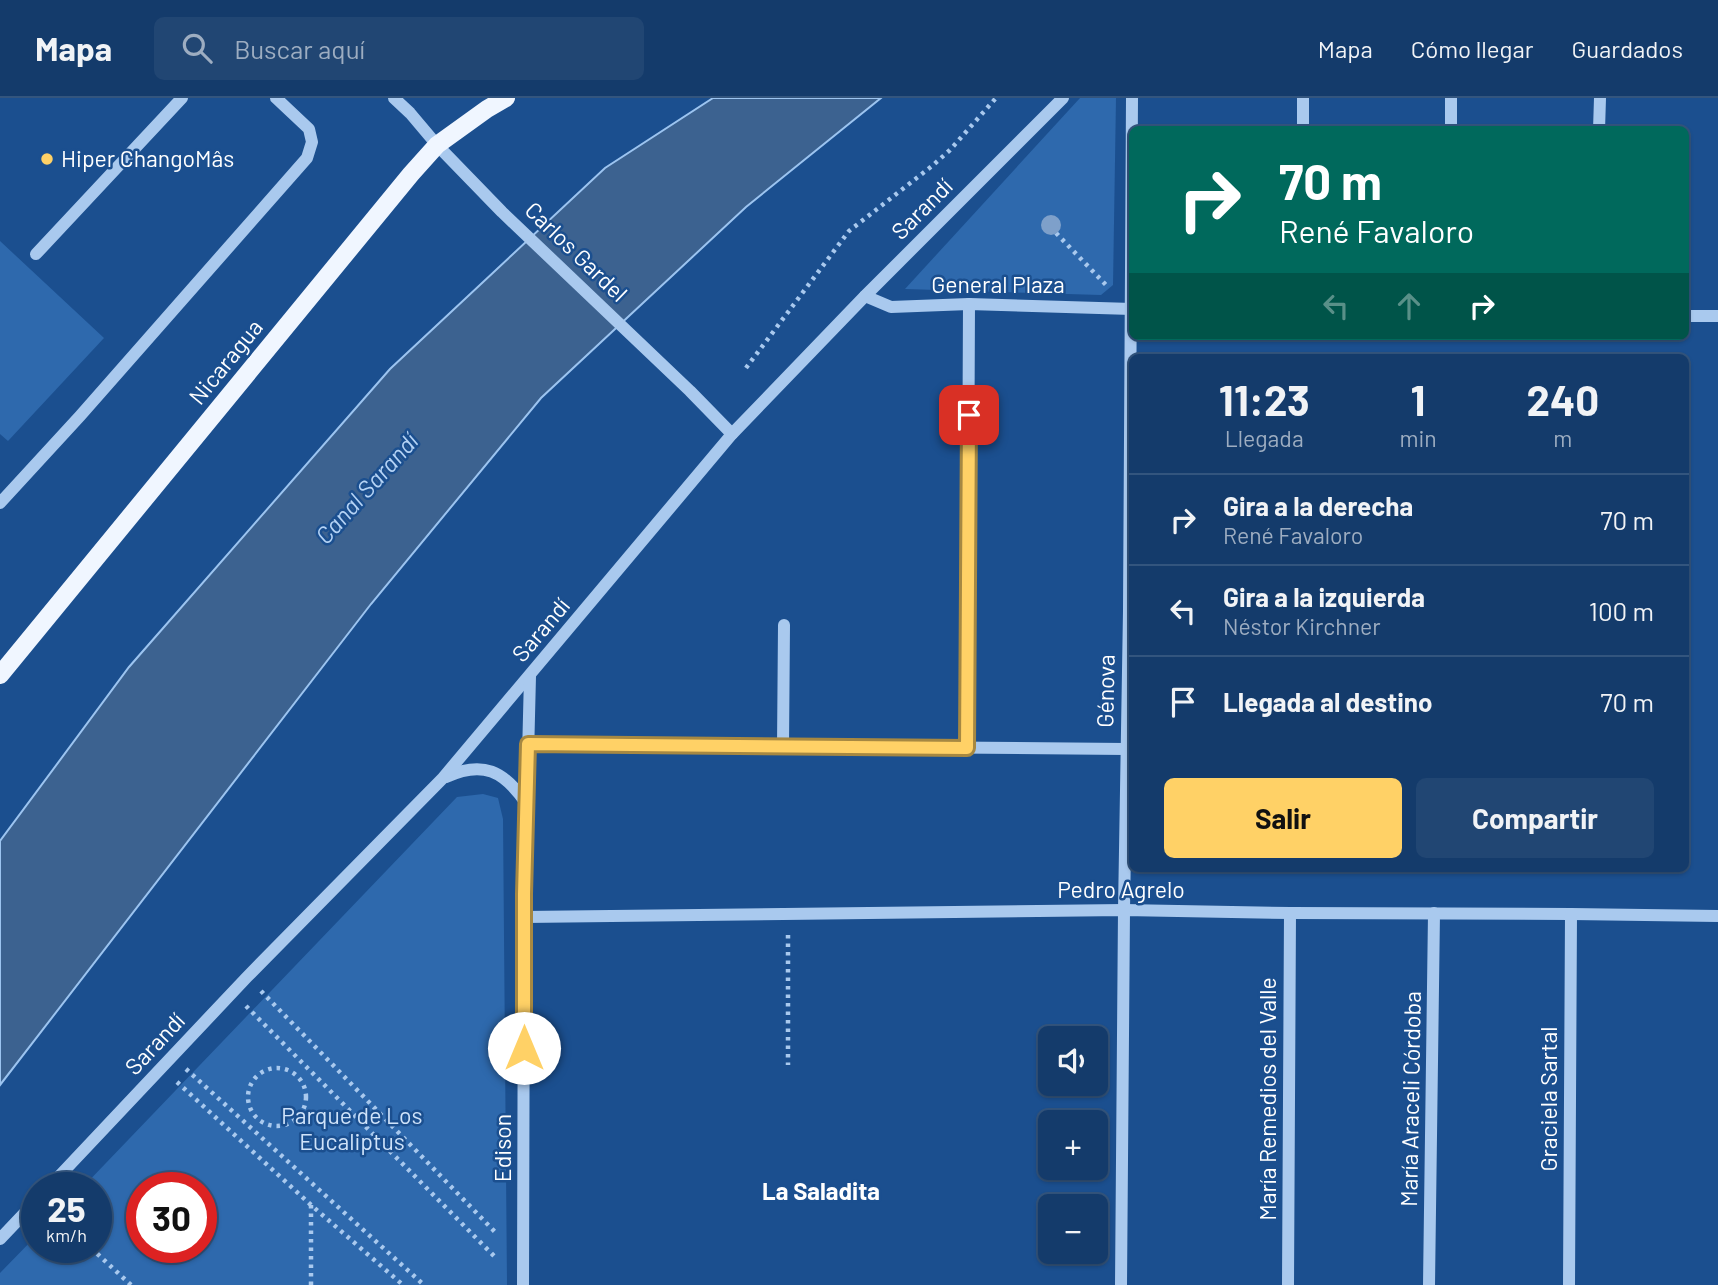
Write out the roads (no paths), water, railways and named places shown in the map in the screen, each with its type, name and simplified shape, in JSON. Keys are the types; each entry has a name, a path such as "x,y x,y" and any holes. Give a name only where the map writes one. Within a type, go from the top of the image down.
{"main road":[{"name":"Nicaragua","path":"0,675 437,145 506,98"}],"street":[{"path":"36,254 182,98"},
{"path":"0,503 307,158 312,142 309,129 276,98"},
{"name":"Carlos Gardel","path":"394,98 502,212 732,434"},
{"name":"Sarandí","path":"63,1172 247,977 442,779 732,434 864,296 1063,98"},
{"name":"Génova","path":"1132,98 1132,126"},
{"path":"1303,98 1303,126"},
{"path":"1451,98 1451,126"},
{"path":"1599,126 1600,98"},
{"name":"General Plaza","path":"864,296 891,307 969,304 1129,309"},
{"path":"967,748 969,304"},
{"path":"1689,316 1718,316"},
{"name":"Génova","path":"1121,1285 1129,611"},
{"path":"783,746 784,625"},
{"name":"Edison","path":"523,1285 524,917 530,676"},
{"path":"528,744 1126,748"},
{"path":"442,779 461,770 489,771 514,786 526,803"},
{"name":"Pedro Agrelo","path":"524,917 1124,910 1290,914 1718,916"},
{"name":"María Remedios del Valle","path":"1288,1285 1290,914"},
{"name":"María Araceli Córdoba","path":"1429,1285 1434,914"},
{"name":"Graciela Sartal","path":"1569,1285 1571,914"},
{"path":"0,1239 21,1217"}],"water":[{"name":"Canal Sarandí","path":"713,98 881,98 746,207 541,398 371,604 0,1085 0,841 129,667 390,369 605,168"}],"place":[{"name":"Hiper ChangoMâs","path":"47,159"}],"district":[{"name":"La Saladita","path":"821,1192"}],"park label":[{"name":"Parque de Los Eucaliptus","path":"352,1129"}]}
